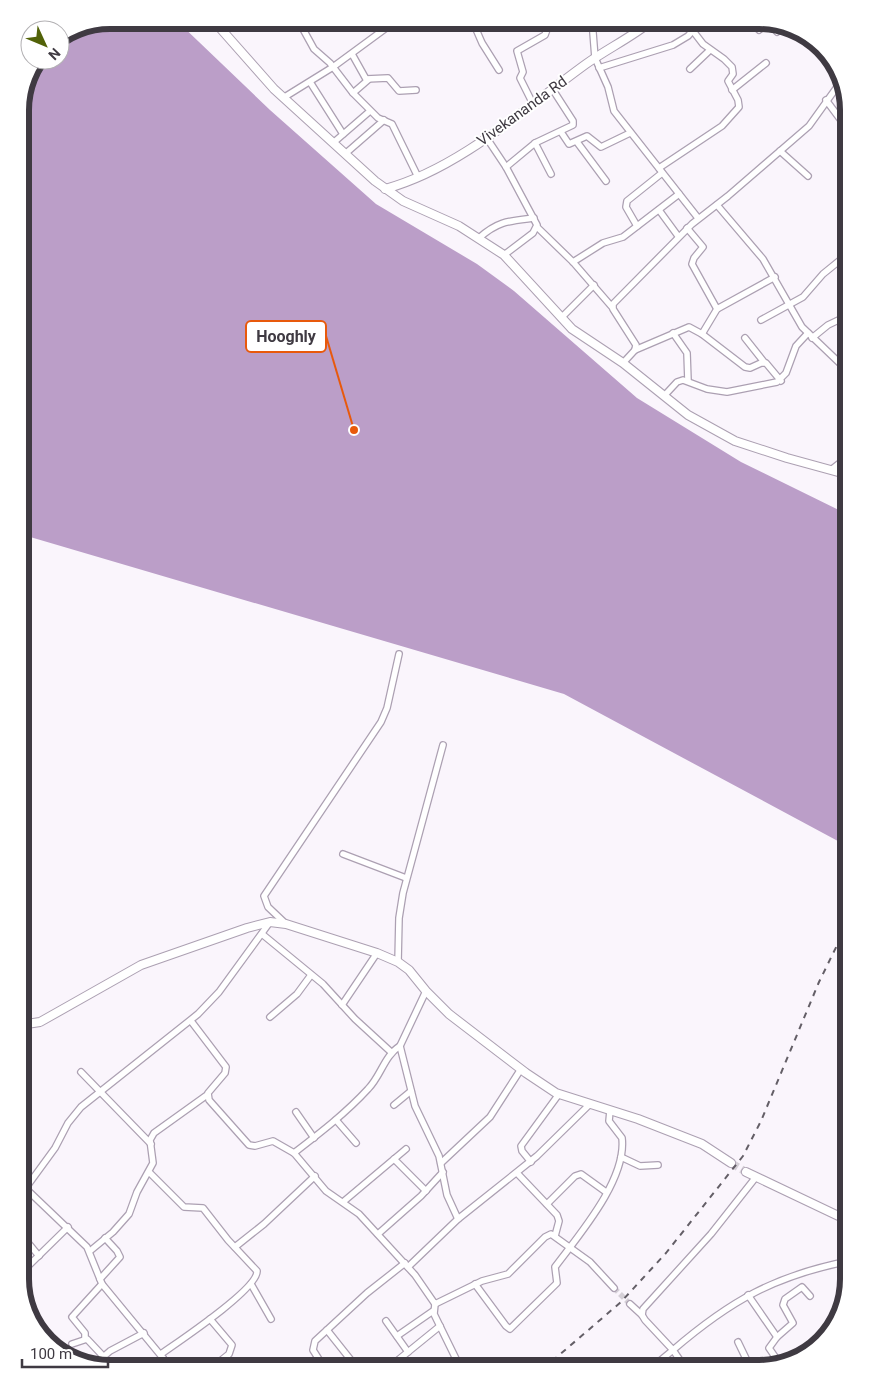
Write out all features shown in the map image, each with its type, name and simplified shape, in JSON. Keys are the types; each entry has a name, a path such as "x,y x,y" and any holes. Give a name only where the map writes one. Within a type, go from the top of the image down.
{"street":[{"path":"221,29 258,73 283,98 385,189 403,201 459,226 504,255 561,318 579,335 624,363 700,424 735,441 840,472"},
{"path":"303,29 314,49 333,67 370,111 391,122 418,177"},
{"path":"283,98 333,67 385,29"},
{"path":"476,29 482,43 499,70"},
{"path":"533,104 520,78 523,71 517,51 545,35 547,29"},
{"path":"593,29 595,58 608,87 614,111 698,218"},
{"name":"Vivekananda Rd","path":"385,189 418,177 486,137 595,58 639,29"},
{"path":"599,68 673,45 694,31 710,50 732,67 732,74 728,81 739,104 732,117 661,171 627,201 626,207 638,226"},
{"path":"690,69 710,50"},
{"path":"352,54 368,80"},
{"path":"732,90 766,63"},
{"path":"353,93 368,80 388,78 399,91 416,90"},
{"path":"310,82 343,134"},
{"path":"612,307 678,236 809,126 836,87"},
{"path":"506,167 535,143 561,132 573,124 553,90"},
{"path":"826,100 840,119"},
{"path":"333,143 370,111"},
{"path":"345,154 384,120"},
{"path":"561,132 569,144 588,136 598,146 603,146 630,133"},
{"path":"486,137 506,167 537,227 573,262 612,307 634,341 635,350"},
{"path":"577,142 606,181"},
{"path":"535,143 551,174"},
{"path":"780,151 808,176"},
{"path":"573,262 602,242 623,237 679,194"},
{"path":"717,205 763,259 791,304 797,320 810,336 840,364"},
{"path":"658,210 678,236"},
{"path":"479,238 492,226 503,222 534,218"},
{"path":"504,255 523,242 537,227"},
{"path":"687,228 703,247 694,258 692,264 717,309"},
{"path":"761,320 803,297 823,274 840,261"},
{"path":"702,334 717,309 775,277"},
{"path":"561,318 594,286"},
{"path":"664,396 677,382 688,381 707,390 727,392 780,381 786,373 796,346 828,325 840,320"},
{"path":"624,363 635,350 689,327 702,334 745,367 750,368 764,362"},
{"path":"673,333 687,353 688,381"},
{"path":"745,338 780,381"},
{"path":"831,470 840,463"},
{"path":"286,924 268,907 264,896 381,722 387,708 400,654"},
{"path":"398,962 399,918 406,878 442,746"},
{"path":"343,854 406,878"},
{"path":"29,1185 55,1148 74,1115 100,1091 191,1021 219,992 270,922"},
{"path":"29,1024 40,1022 141,964 270,922 286,924 377,952 398,962 409,970 426,991 449,1014 521,1069 558,1094 702,1144 731,1162"},
{"path":"262,934 312,975 364,1028 392,1052"},
{"path":"342,1005 377,952"},
{"path":"270,1017 297,994 312,975"},
{"path":"294,1153 336,1120 376,1080 392,1052 400,1046 426,991"},
{"path":"150,1144 152,1137 158,1129 207,1095 225,1073 226,1067 191,1021"},
{"path":"400,1046 420,1118 441,1163 450,1202 458,1218"},
{"path":"441,1163 490,1117 521,1069"},
{"path":"81,1072 150,1144 154,1158 150,1173 137,1192 125,1219 90,1251"},
{"path":"394,1105 411,1091"},
{"path":"531,1162 522,1151 521,1146 558,1094"},
{"path":"207,1095 209,1100 249,1145 255,1146 273,1142 294,1153 326,1191 351,1208 378,1234 406,1265 436,1304"},
{"path":"320,1360 312,1346 366,1293 406,1265 458,1218 531,1162 590,1104"},
{"path":"475,1284 506,1326 512,1329 557,1283 555,1267 594,1216 621,1157 622,1138 609,1121 610,1111"},
{"path":"296,1112 314,1138"},
{"path":"336,1120 356,1143"},
{"path":"342,1202 406,1150"},
{"path":"621,1157 640,1166 658,1164"},
{"path":"394,1159 426,1191"},
{"path":"378,1234 426,1191 443,1172"},
{"path":"746,1172 840,1216"},
{"path":"150,1173 184,1207 203,1208 257,1271 258,1275 210,1319 159,1360"},
{"path":"517,1173 558,1217 554,1236"},
{"path":"547,1204 575,1176 581,1174 606,1192"},
{"path":"235,1247 264,1224 315,1176"},
{"path":"642,1315 646,1304 688,1261 756,1177"},
{"path":"29,1192 68,1227 90,1251 101,1281 165,1360"},
{"path":"29,1265 68,1227"},
{"path":"397,1336 433,1311 436,1304 475,1284 508,1274 548,1234 570,1246 614,1288"},
{"path":"104,1356 85,1338 85,1333 72,1317 120,1257 105,1238"},
{"path":"29,1244 39,1256"},
{"path":"661,1360 718,1313 748,1295 782,1279 840,1263"},
{"path":"250,1284 271,1319"},
{"path":"777,1359 770,1348 777,1337 793,1323 783,1304 785,1299 802,1287 810,1296"},
{"path":"748,1295 777,1337"},
{"path":"630,1304 642,1315 680,1360"},
{"path":"433,1311 457,1360"},
{"path":"210,1319 231,1342 232,1349 220,1360"},
{"path":"386,1321 408,1352"},
{"path":"398,1360 440,1326"},
{"path":"327,1330 351,1360"},
{"path":"100,1360 144,1333"},
{"path":"72,1344 85,1338"},
{"path":"738,1342 747,1360"}],"shaded area":[{"path":"99,29 185,29 270,110 376,204 477,264 514,291 637,398 741,462 840,511 840,842 564,694 29,537 29,105 40,70 70,70 70,40 84,33"}],"tunnel":[{"path":"731,1163 746,1172"},
{"path":"614,1288 630,1304"}],"railway":[{"path":"553,1360 621,1302 666,1253 743,1156 761,1121 819,982 840,939"}],"place":[{"name":"Hooghly","path":"354,430"}]}
